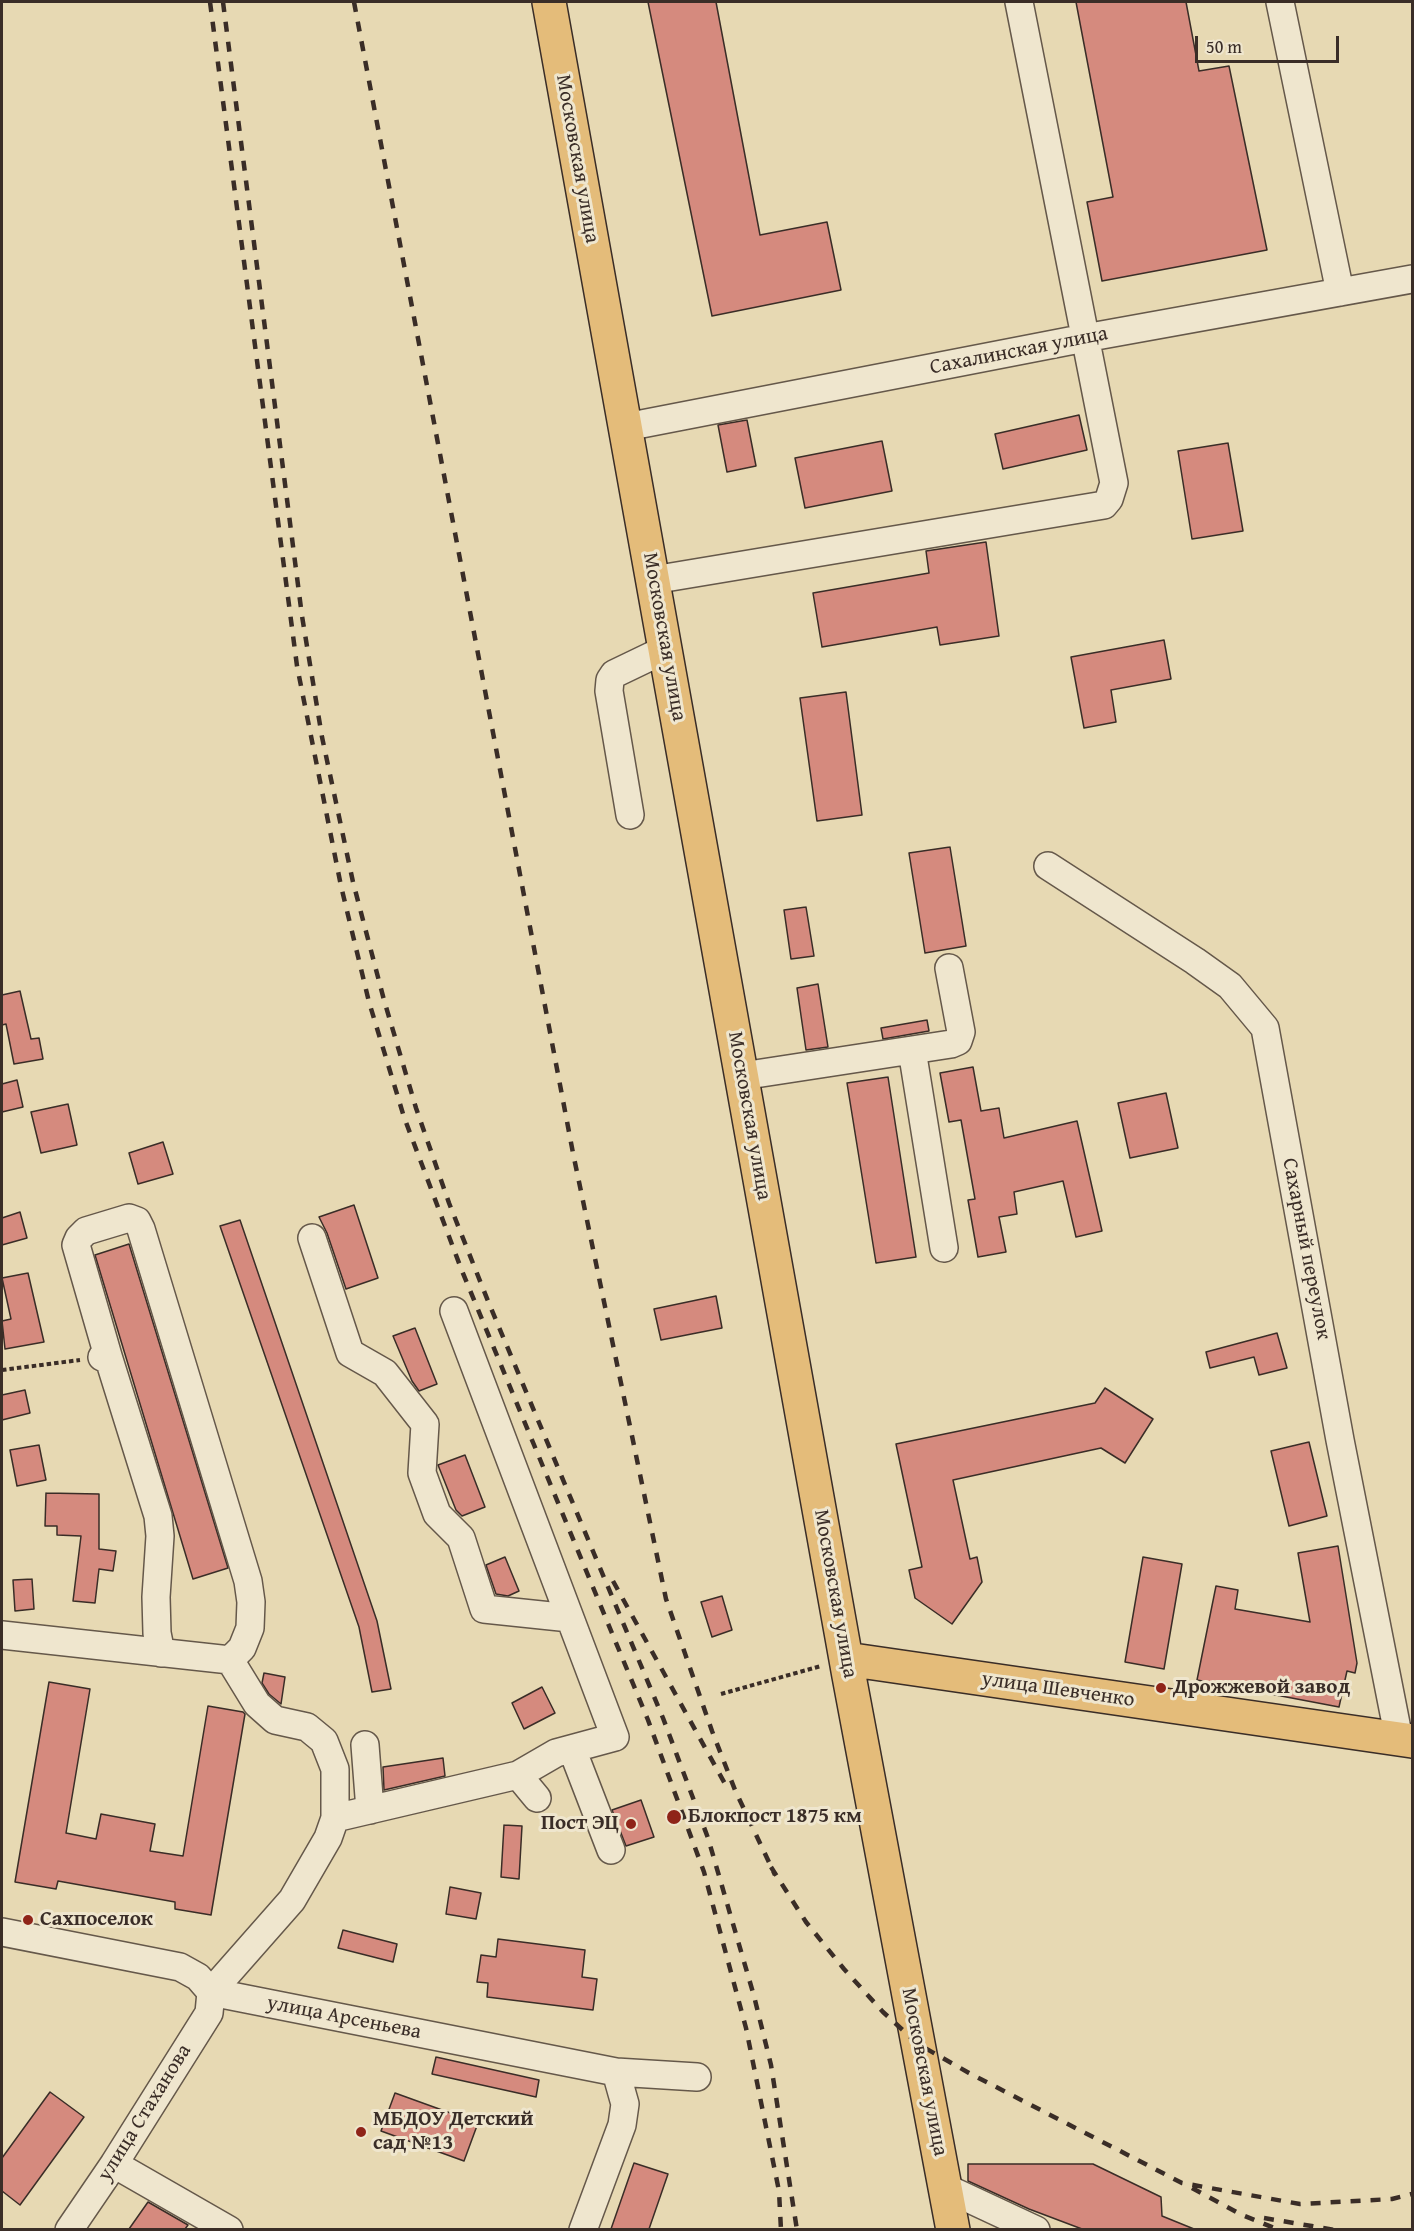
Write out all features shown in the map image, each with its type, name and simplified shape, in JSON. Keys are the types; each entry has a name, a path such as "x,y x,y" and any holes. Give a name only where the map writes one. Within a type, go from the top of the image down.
{"main road":[{"name":"Московская улица","path":"549,2 846,1659 953,2229"},
{"name":"улица Шевченко","path":"846,1659 1406,1740"}],"street":[{"path":"653,580 1104,505 1110,499 1114,483 1019,2"},
{"path":"1280,2 1340,292"},
{"name":"Сахалинская улица","path":"626,428 1085,338 1413,279"},
{"path":"630,815 609,691 610,680 614,674 666,649"},
{"name":"Сахарный переулок","path":"1047,866 1196,961 1230,986 1265,1028 1342,1452 1406,1740"},
{"path":"742,1076 951,1044 958,1041 961,1032 949,968"},
{"path":"912,1050 944,1248"},
{"path":"160,1653 156,1597 160,1536 158,1516 105,1357 76,1245 86,1231 129,1218 137,1221 141,1228 248,1581 251,1602 250,1628 242,1648 230,1660"},
{"path":"312,1239 350,1353 385,1373 425,1424 422,1473 437,1514 461,1538 484,1609 570,1618"},
{"path":"335,1818 518,1774 556,1753 615,1737 454,1311"},
{"path":"2,1635 230,1660"},
{"path":"2,1932 180,1966 198,1977 211,1992 292,1900 328,1838 335,1818 335,1769 324,1741 307,1727 275,1720 257,1704 230,1660"},
{"path":"365,1745 370,1810"},
{"path":"572,1749 610,1850"},
{"path":"518,1774 537,1798"},
{"name":"улица Арсеньева","path":"211,1992 616,2072 697,2076"},
{"name":"улица Стаханова","path":"69,2229 114,2164 209,2013 211,1992"},
{"path":"583,2229 622,2125 625,2104 616,2072"},
{"path":"114,2164 229,2229"},
{"path":"946,2188 1036,2229"}],"path":[{"path":"2,1371 105,1357"},
{"path":"721,1694 846,1659"}],"building":[{"path":"648,2 716,2 760,235 827,222 841,290 712,316"},
{"path":"1076,2 1186,2 1199,71 1229,66 1267,250 1102,281 1087,202 1113,197"},
{"path":"1079,415 1087,450 1003,469 995,434"},
{"path":"747,420 756,466 727,472 718,425"},
{"path":"882,441 892,491 805,508 795,458"},
{"path":"1228,443 1243,531 1192,539 1178,451"},
{"path":"986,542 999,636 940,645 937,627 822,647 813,593 929,573 926,551"},
{"path":"1164,640 1171,679 1111,690 1116,722 1084,728 1071,657"},
{"path":"846,692 862,815 817,821 800,698"},
{"path":"950,847 966,946 925,953 909,853"},
{"path":"806,907 814,956 791,959 784,910"},
{"path":"818,984 828,1047 806,1050 797,988"},
{"path":"20,991 31,1039 39,1038 43,1059 14,1064 6,1024 2,1025 2,995"},
{"path":"927,1020 929,1031 883,1039 881,1028"},
{"path":"973,1067 981,1111 999,1108 1004,1138 1077,1121 1102,1231 1076,1237 1063,1181 1014,1192 1017,1214 999,1217 1006,1252 978,1257 968,1200 975,1199 961,1120 949,1122 940,1073"},
{"path":"888,1077 916,1257 876,1263 847,1083"},
{"path":"17,1080 23,1107 2,1112 2,1084"},
{"path":"1166,1093 1178,1148 1130,1158 1118,1103"},
{"path":"68,1104 77,1145 41,1153 31,1112"},
{"path":"163,1142 173,1174 138,1184 129,1153"},
{"path":"354,1205 378,1278 346,1289 327,1233 319,1217"},
{"path":"20,1212 27,1238 2,1245 2,1218"},
{"path":"240,1220 377,1621 391,1689 372,1692 359,1627 220,1226"},
{"path":"129,1244 228,1568 193,1579 95,1255"},
{"path":"28,1273 44,1342 5,1349 2,1321 11,1319 2,1278"},
{"path":"716,1296 722,1328 661,1340 654,1309"},
{"path":"415,1328 437,1384 419,1391 412,1381 393,1336"},
{"path":"1277,1333 1287,1368 1259,1375 1254,1357 1210,1368 1206,1352"},
{"path":"1105,1388 1153,1419 1125,1463 1101,1448 953,1480 970,1559 977,1557 982,1582 952,1624 915,1598 909,1570 922,1567 896,1444 1095,1403"},
{"path":"25,1390 30,1413 2,1420 2,1395"},
{"path":"1309,1442 1327,1516 1289,1526 1271,1451"},
{"path":"39,1445 46,1480 17,1486 10,1450"},
{"path":"465,1455 485,1507 462,1516 456,1510 438,1465"},
{"path":"46,1493 99,1494 99,1549 116,1551 113,1571 99,1569 95,1603 73,1601 81,1536 57,1535 57,1526 45,1526"},
{"path":"1338,1546 1357,1663 1355,1673 1347,1671 1339,1707 1197,1680 1216,1586 1238,1590 1235,1609 1310,1622 1298,1553"},
{"path":"505,1557 519,1591 508,1596 496,1594 486,1565"},
{"path":"1143,1557 1182,1564 1164,1669 1125,1662"},
{"path":"32,1579 34,1609 15,1611 13,1580"},
{"path":"722,1596 732,1630 712,1637 701,1602"},
{"path":"264,1673 285,1677 281,1704 269,1694 262,1683"},
{"path":"49,1682 90,1689 66,1833 96,1839 101,1814 155,1824 150,1851 183,1856 208,1706 245,1714 211,1915 175,1909 175,1902 58,1881 56,1889 15,1882"},
{"path":"542,1687 555,1713 524,1729 512,1703"},
{"path":"443,1758 445,1776 384,1790 383,1767"},
{"name":"Пост ЭЦ","path":"641,1800 654,1837 626,1846 612,1810"},
{"path":"504,1825 522,1826 519,1879 501,1877"},
{"path":"450,1887 481,1893 476,1919 446,1914"},
{"path":"343,1930 397,1944 393,1962 338,1948"},
{"path":"498,1939 585,1950 582,1977 597,1979 593,2010 487,1997 488,1983 477,1982 481,1955 496,1957"},
{"path":"436,2057 539,2080 536,2097 432,2074"},
{"path":"50,2092 84,2117 20,2205 2,2191 2,2158"},
{"path":"395,2093 478,2123 464,2161 381,2131"},
{"path":"634,2163 668,2174 649,2229 611,2229"},
{"path":"968,2164 1093,2164 1161,2197 1162,2216 1194,2229 1082,2229 1029,2209 968,2181"},
{"path":"148,2202 188,2225 185,2229 129,2229"}],"railway":[{"path":"210,2 297,666 341,886 369,1002 404,1117 462,1271 648,1720 704,1872 746,2028 779,2191 781,2230"},
{"path":"223,2 302,616 322,737 353,882 384,1000 416,1108 449,1203 663,1718 708,1838 754,1996 771,2065 797,2230"},
{"path":"354,2 573,1153 666,1599 735,1790 775,1875"},
{"path":"613,1581 729,1791"},
{"path":"771,1867 806,1922 844,1969 883,2012 918,2044 969,2073 1182,2183 1300,2204 1392,2199 1412,2194"},
{"path":"1192,2188 1240,2214 1279,2230"},
{"path":"1264,2218 1335,2230"}],"place":[{"name":"Дрожжевой завод","path":"1161,1688"},
{"name":"Блокпост 1875 км","path":"674,1817"},
{"name":"Пост ЭЦ","path":"631,1824"},
{"name":"Сахпоселок","path":"28,1920"},
{"name":"МБДОУ Детский сад №13","path":"361,2132"}]}
